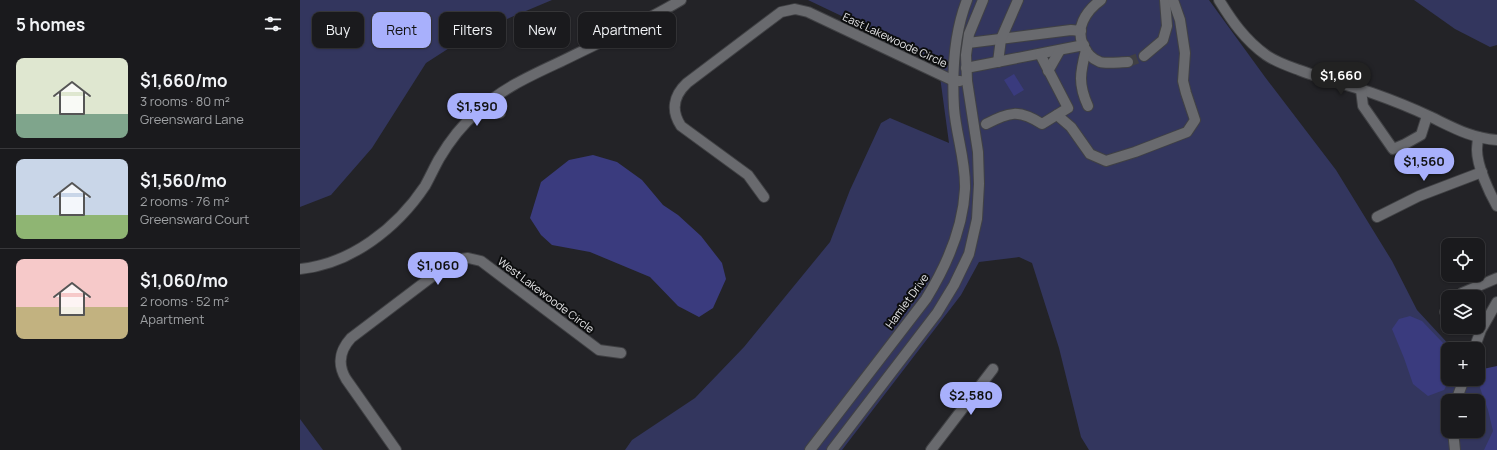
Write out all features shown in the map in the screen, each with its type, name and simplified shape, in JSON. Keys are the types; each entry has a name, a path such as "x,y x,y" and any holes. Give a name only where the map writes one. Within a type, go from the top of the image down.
{"street":[{"path":"300,269 321,265 335,260 368,243 386,230 412,203 426,185 452,139 467,122 490,101 514,84 681,0"},
{"name":"Hamlet Drive","path":"810,450 926,299 940,276 952,249 961,218 965,188 954,108 954,81 958,31 967,0"},
{"path":"832,450 937,313 954,285 969,254 977,219 979,184 976,135 967,81 966,55 969,34 982,0"},
{"path":"998,62 1001,39 1018,0"},
{"path":"1101,0 1088,13 1082,22 1080,31 1085,48 1092,58 1101,62 1128,62"},
{"path":"1144,56 1163,40 1167,26 1165,0"},
{"path":"1057,115 1071,127 1090,154 1106,161 1135,152 1187,132 1195,120 1183,81 1185,53 1180,20 1173,0"},
{"path":"1219,0 1234,24 1244,36 1268,56 1281,63 1329,81 1404,105 1450,128 1478,137 1497,140"},
{"name":"East Lakewoode Circle","path":"764,197 748,175 681,126 674,107 678,94 686,83 782,12 795,9 808,12 954,81 967,81"},
{"path":"968,43 1071,30 1080,31"},
{"path":"966,68 1060,50 1085,48"},
{"path":"1085,48 1080,74 1083,94 1088,106"},
{"path":"1048,71 1060,50"},
{"path":"976,135 986,124 1007,114 1015,113 1042,124 1068,108 1040,54"},
{"path":"1361,90 1363,106 1393,150 1421,135 1427,116"},
{"path":"490,101 500,113"},
{"path":"973,120 986,124"},
{"path":"1478,137 1477,150 1482,172 1486,185 1497,206"},
{"path":"1377,217 1420,196 1482,172"},
{"name":"West Lakewoode Circle","path":"396,450 343,374 340,362 341,355 346,343 351,338 454,260 468,258 481,261 599,350 621,353"},
{"path":"1469,290 1497,278"},
{"path":"1477,342 1481,330 1497,302"},
{"path":"931,450 993,369"},
{"path":"1454,438 1455,450"}],"shaded area":[{"path":"300,0 552,0 523,12 514,12 514,16 506,19 506,12 439,12 439,48 449,48 426,63 372,148 331,195 300,207"},
{"path":"808,0 1209,0 1265,77 1336,170 1392,261 1417,310 1447,342 1441,342 1441,386 1485,386 1485,370 1497,368 1497,450 1089,450 1081,437 1059,348 1032,263 1019,257 979,262 961,295 842,450 625,450 632,440 695,398 744,347 830,242 850,190 881,123 890,118 949,143 938,62"},
{"path":"1414,0 1497,0 1497,45 1490,47 1455,29"},
{"path":"1014,74 1024,90 1014,96 1004,80"},
{"path":"593,155 617,162 642,180 663,205 678,215 701,236 722,263 726,279 713,308 699,317 678,306 650,277 590,252 552,245 541,235 530,218 541,182 569,160"},
{"path":"1410,316 1422,321 1442,342 1441,386 1446,386 1444,390 1428,396 1413,384 1392,329 1399,319"},
{"path":"1497,366 1497,450 1484,450 1493,431 1485,402 1485,394 1482,394 1480,388 1480,386 1485,386 1485,369"},
{"path":"300,419 323,450 300,450"}],"tunnel":[{"path":"1128,62 1144,56"}]}
